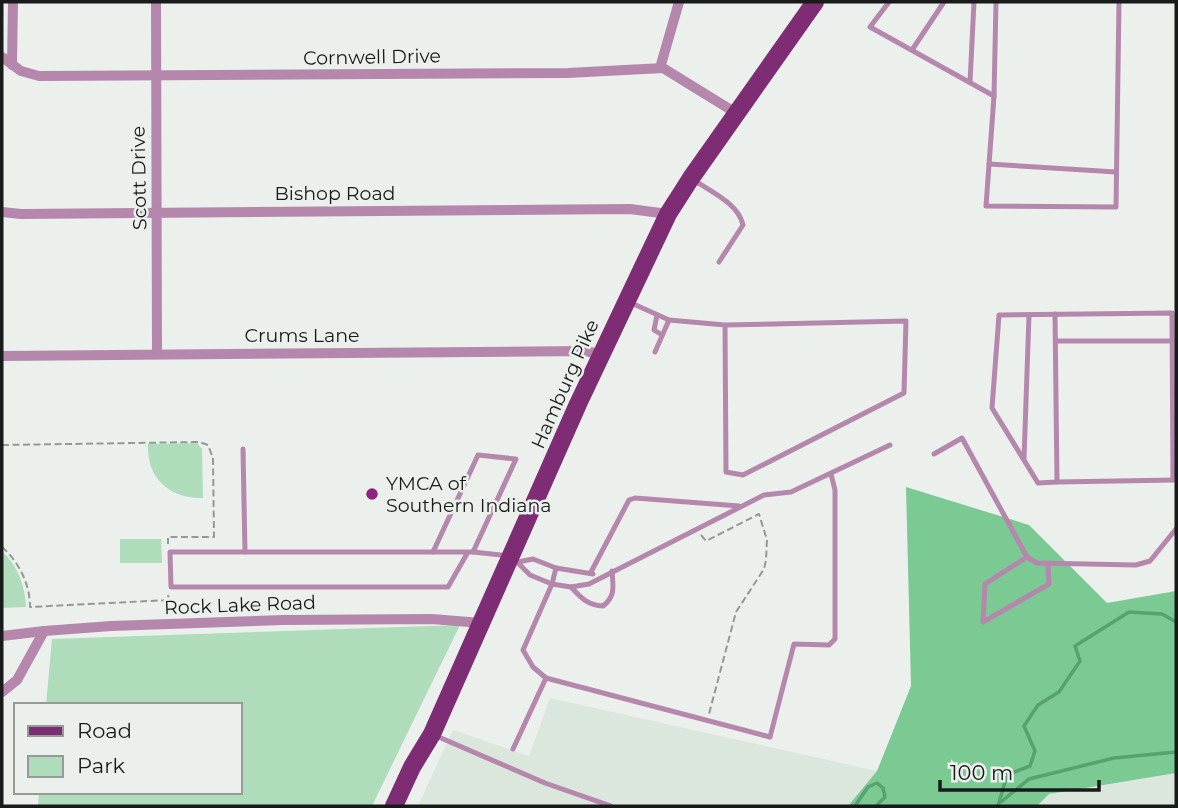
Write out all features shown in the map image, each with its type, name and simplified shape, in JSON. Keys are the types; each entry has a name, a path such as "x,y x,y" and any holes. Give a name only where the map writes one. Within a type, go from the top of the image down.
{"main road":[{"name":"Hamburg Pike","path":"394,806 412,767 432,734 481,623 515,559 602,354 668,215 815,2"}],"street":[{"path":"12,65 13,2"},
{"name":"Scott Drive","path":"156,2 157,353"},
{"path":"679,2 660,68 736,113"},
{"name":"Cornwell Drive","path":"2,57 21,71 39,76 581,72 660,68"},
{"name":"Bishop Road","path":"2,212 630,209 668,215"},
{"name":"Crums Lane","path":"2,356 584,351 602,354"},
{"name":"Rock Lake Road","path":"2,636 44,631 283,620 432,619 481,623"},
{"path":"2,692 17,680 44,631"}],"lane":[{"path":"889,2 870,27 994,96"},
{"path":"912,50 944,2"},
{"path":"970,82 974,2"},
{"path":"996,2 994,96 986,206 1116,207 1119,2"},
{"path":"989,164 1115,172"},
{"path":"691,178 736,209 741,218 743,225 719,262"},
{"path":"626,301 669,320 725,325 906,321 904,393 743,475 726,472 725,325"},
{"path":"1172,313 1174,480 1038,482 992,408 999,315 1055,314 1172,313"},
{"path":"1024,459 1028,314"},
{"path":"1055,314 1057,482"},
{"path":"657,315 654,330 662,335"},
{"path":"655,352 669,320"},
{"path":"1057,341 1172,341"},
{"path":"934,454 962,438 1027,558 1037,563 1136,565 1150,561 1176,529"},
{"path":"515,559 530,575 552,584 571,587 589,584 764,495 792,492 890,445"},
{"path":"243,449 245,552"},
{"path":"433,552 478,455 516,459 471,552 448,587 171,587 170,552 245,552 433,552 471,552 533,559 556,568 591,572 598,578"},
{"path":"556,568 552,584 523,650 533,667 546,678 770,737 794,644 830,645 835,639 835,490 831,474"},
{"path":"591,572 629,500 635,498 742,506"},
{"path":"1027,558 985,584 983,622 1049,583 1048,564"},
{"path":"571,587 584,601 603,606 614,592 612,571"},
{"path":"513,749 546,678"},
{"path":"432,734 545,783 611,806"}],"path":[{"path":"2,445 199,442 208,445 213,458 214,537 168,537 168,550"},
{"path":"697,528 702,539 706,541 759,514 765,527 768,545 764,569 744,598 733,621 727,653 706,720"},
{"path":"2,547 23,572 29,590 30,607 169,600 168,588"}],"shaded area":[{"path":"550,698 877,771 848,806 418,806 453,730 529,756"},
{"path":"1176,773 1176,806 1037,806 1049,794"}],"green space":[{"path":"197,443 202,449 203,498 180,495 162,484 151,467 148,456 148,444"},
{"path":"906,487 1029,525 1107,603 1176,591 1176,773 1049,794 1037,806 848,806 877,771 911,686"},
{"path":"120,539 161,539 162,563 120,563"},
{"path":"2,551 20,577 26,607 2,608"},
{"path":"460,625 372,806 38,806 39,794 242,794 242,703 46,703 52,639"}],"waterway":[{"path":"998,806 1007,775 1030,766 1035,751 1024,726 1038,705 1059,692 1080,661 1075,646 1129,612 1162,614 1176,622"},
{"path":"1001,802 1029,779 1114,758 1176,752"},
{"path":"855,806 868,787 877,783 883,788 885,797 876,806"}],"place":[{"name":"YMCA of Southern Indiana","path":"372,494"}]}
